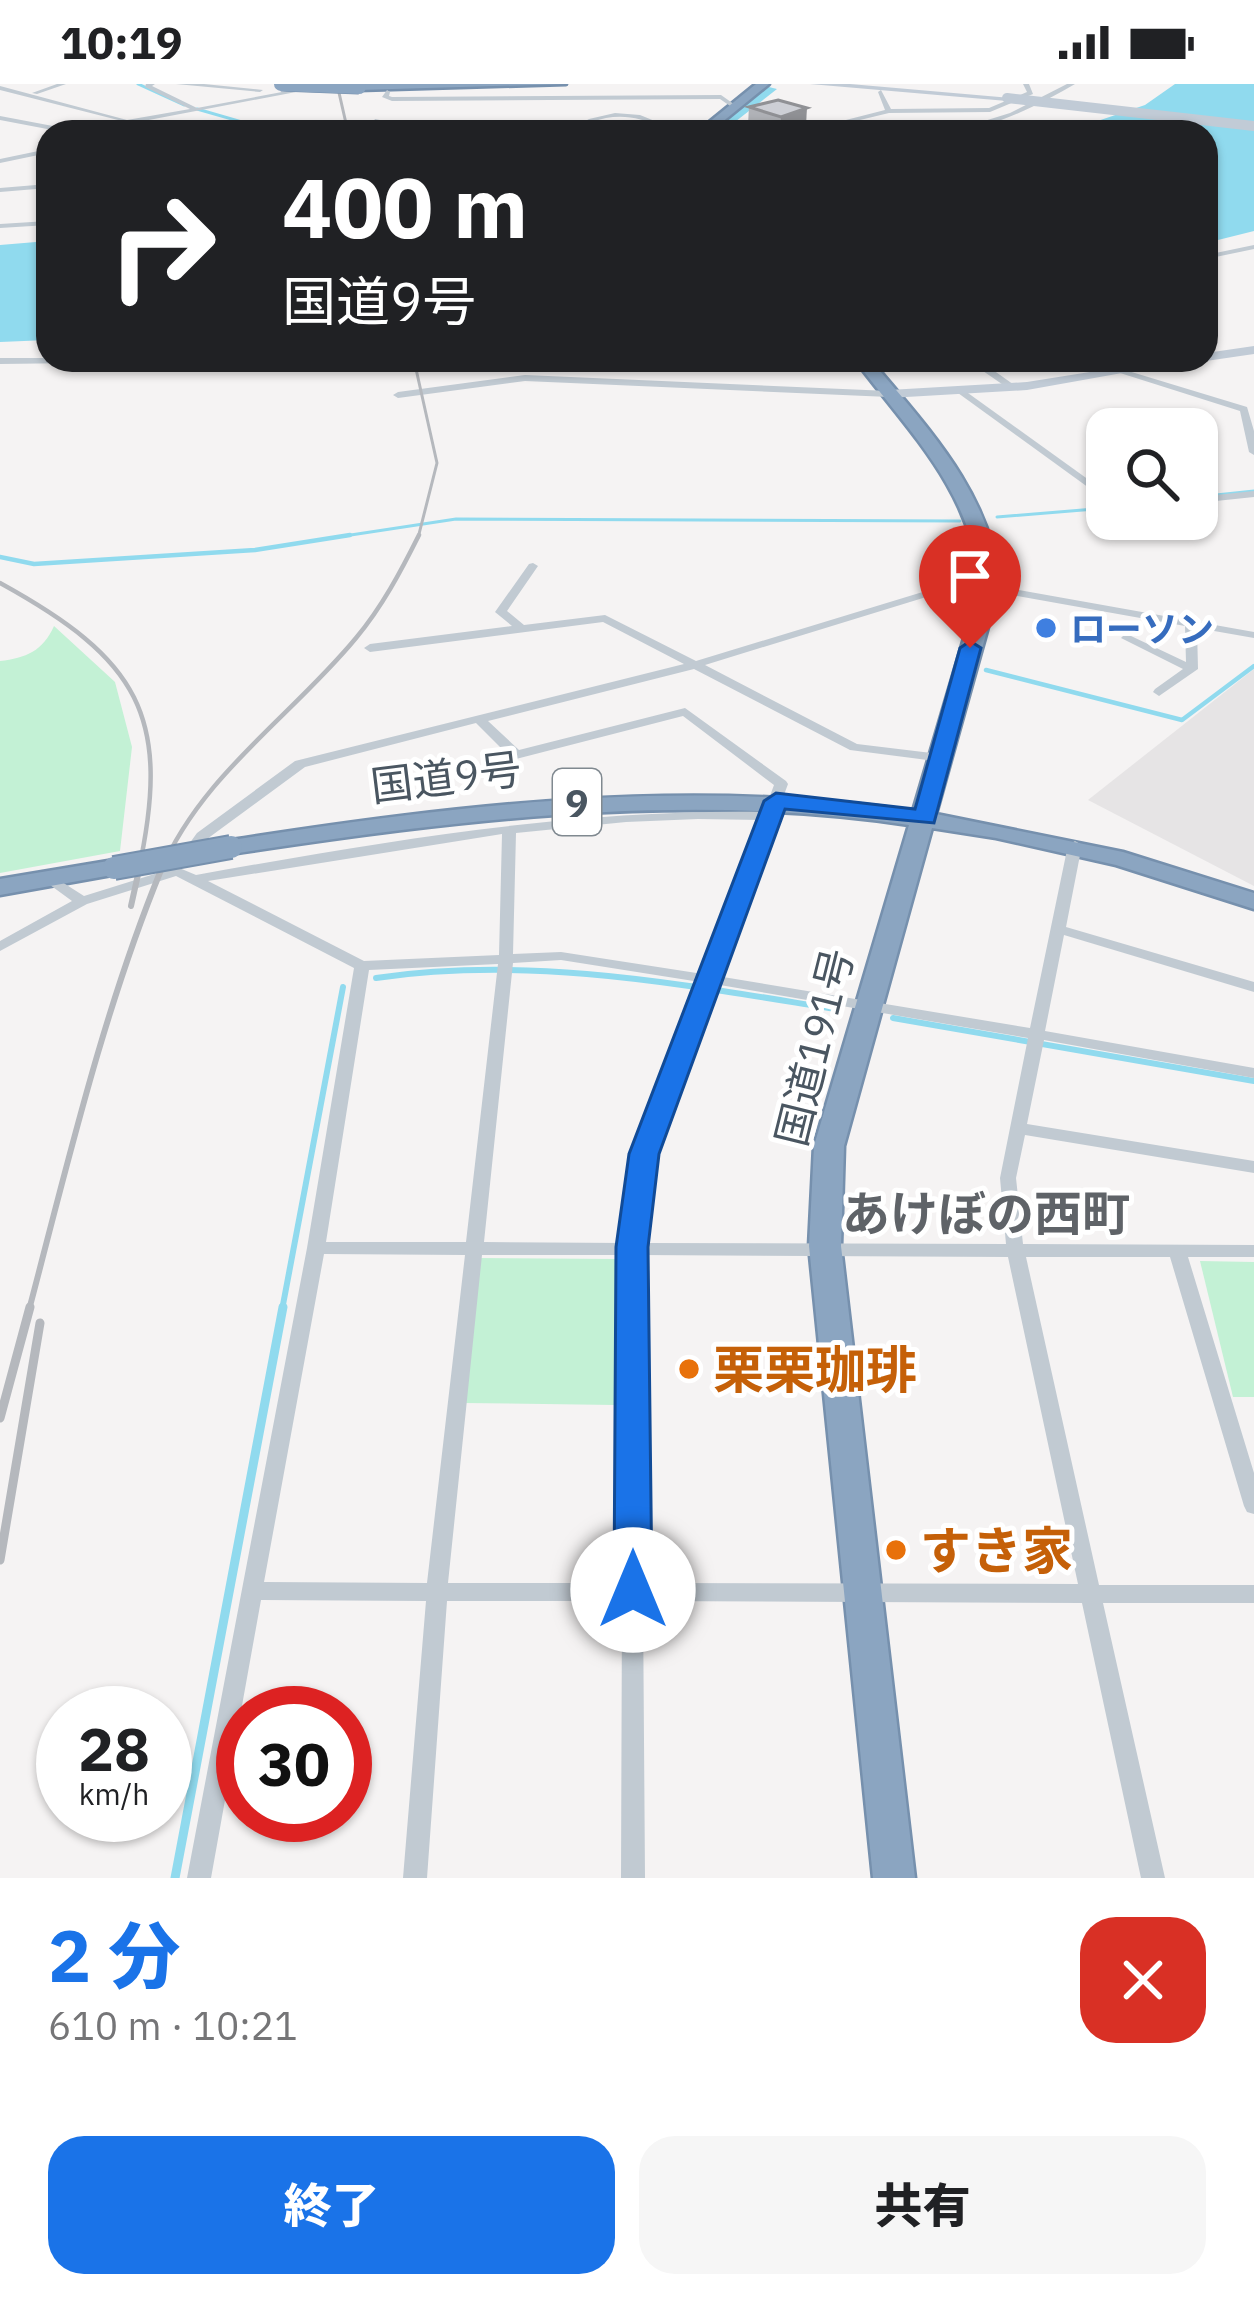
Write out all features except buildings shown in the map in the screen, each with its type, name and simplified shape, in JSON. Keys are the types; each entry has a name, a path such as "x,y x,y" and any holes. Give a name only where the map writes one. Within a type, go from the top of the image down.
{"highway":[{"path":"340,84 560,84"},
{"path":"273,88 512,84"},
{"path":"718,120 763,84"},
{"name":"国道191号","path":"873,372 968,498 989,548 990,584 829,1146 824,1246 894,1878"},
{"name":"国道9号","path":"0,887 231,848 566,802 925,818 1075,845 1254,901"}],"main road":[{"path":"814,84 1007,98 1201,120"},
{"path":"1218,122 1254,126"},
{"path":"1218,355 1254,350"},
{"path":"890,394 1012,387 1108,372"}],"street":[{"path":"32,94 63,84"},
{"path":"152,84 148,86 195,108"},
{"path":"179,84 273,88 340,84"},
{"path":"852,120 889,111 991,110 1031,93 1026,84"},
{"path":"992,120 1072,84"},
{"path":"0,88 124,120"},
{"path":"133,120 273,88"},
{"path":"388,92 385,97 392,99 722,97 735,107"},
{"path":"881,92 889,111"},
{"path":"589,120 599,114 648,120"},
{"path":"0,118 36,125"},
{"path":"0,161 36,154"},
{"path":"0,190 36,187"},
{"path":"0,226 36,224"},
{"path":"1218,254 1254,247"},
{"path":"0,361 36,361"},
{"path":"990,372 1012,387"},
{"path":"1117,372 1244,409 1254,452"},
{"path":"398,395 526,378 890,394"},
{"path":"961,391 1086,483"},
{"path":"1218,498 1254,494"},
{"path":"522,629 501,612 533,566"},
{"path":"0,947 82,902 177,871 202,836 284,771 694,665 962,583 990,584 1254,635"},
{"path":"370,648 605,618 854,747 943,758"},
{"path":"1191,623 1192,669"},
{"path":"1228,630 1254,626"},
{"path":"1126,638 1192,669"},
{"path":"1159,692 1192,669"},
{"path":"478,718 516,755 686,712 781,784 644,1154 632,1247 633,1878"},
{"path":"197,879 509,828 773,809"},
{"path":"415,1878 437,1590 506,957 509,828"},
{"path":"1075,845 1008,1178 1015,1248 1153,1878"},
{"path":"177,871 362,966 560,956 868,1004 1254,1073"},
{"path":"51,879 82,902"},
{"path":"1058,928 1254,987"},
{"path":"199,1878 316,1248 362,966"},
{"path":"1018,1128 1254,1167"},
{"path":"316,1248 1254,1250"},
{"path":"1177,1250 1254,1506"},
{"path":"251,1591 1254,1594"}],"shaded area":[{"path":"1254,669 1254,886 1088,800"}],"green space":[{"path":"54,626 115,682 132,747 120,851 0,873 0,661 33,652"},
{"path":"478,1258 617,1259 615,1405 464,1403"},
{"path":"1200,1261 1254,1262 1254,1397 1233,1397"}],"water":[{"path":"1175,84 1254,84 1254,231 1218,240 1218,120 1101,120 1145,105"},
{"path":"36,242 36,340 0,342 0,245"}],"waterway":[{"path":"138,84 184,105"},
{"path":"729,120 770,89"},
{"path":"197,109 235,120"},
{"path":"1218,495 1254,491"},
{"path":"997,517 1086,510"},
{"path":"331,538 456,519 960,521"},
{"path":"331,538 350,535"},
{"path":"0,557 34,564 255,550 331,538"},
{"path":"986,670 1182,720 1254,666"},
{"path":"376,978 435,972 551,971 841,1010"},
{"path":"282,1310 343,987"},
{"path":"893,1018 1254,1081"},
{"path":"175,1878 283,1307"}],"railway":[{"path":"337,84 345,120"},
{"path":"417,372 437,463 419,536"},
{"path":"160,873 177,838 222,777 365,626 419,536"},
{"path":"0,583 85,638 114,666 134,697 146,732 151,772 138,873"},
{"path":"131,906 139,870"},
{"path":"29,1310 104,1033 161,870"},
{"path":"0,1418 30,1307"},
{"path":"0,1560 40,1323"}],"place":[{"name":"ローソン","path":"1046,628"},
{"name":"栗栗珈琲","path":"689,1369"},
{"name":"すき家","path":"896,1550"}],"district":[{"name":"あけぼの西町","path":"986,1213"}],"route":[{"path":"633,1590 632,1247 644,1154 776,801 925,818 970,648"}]}
